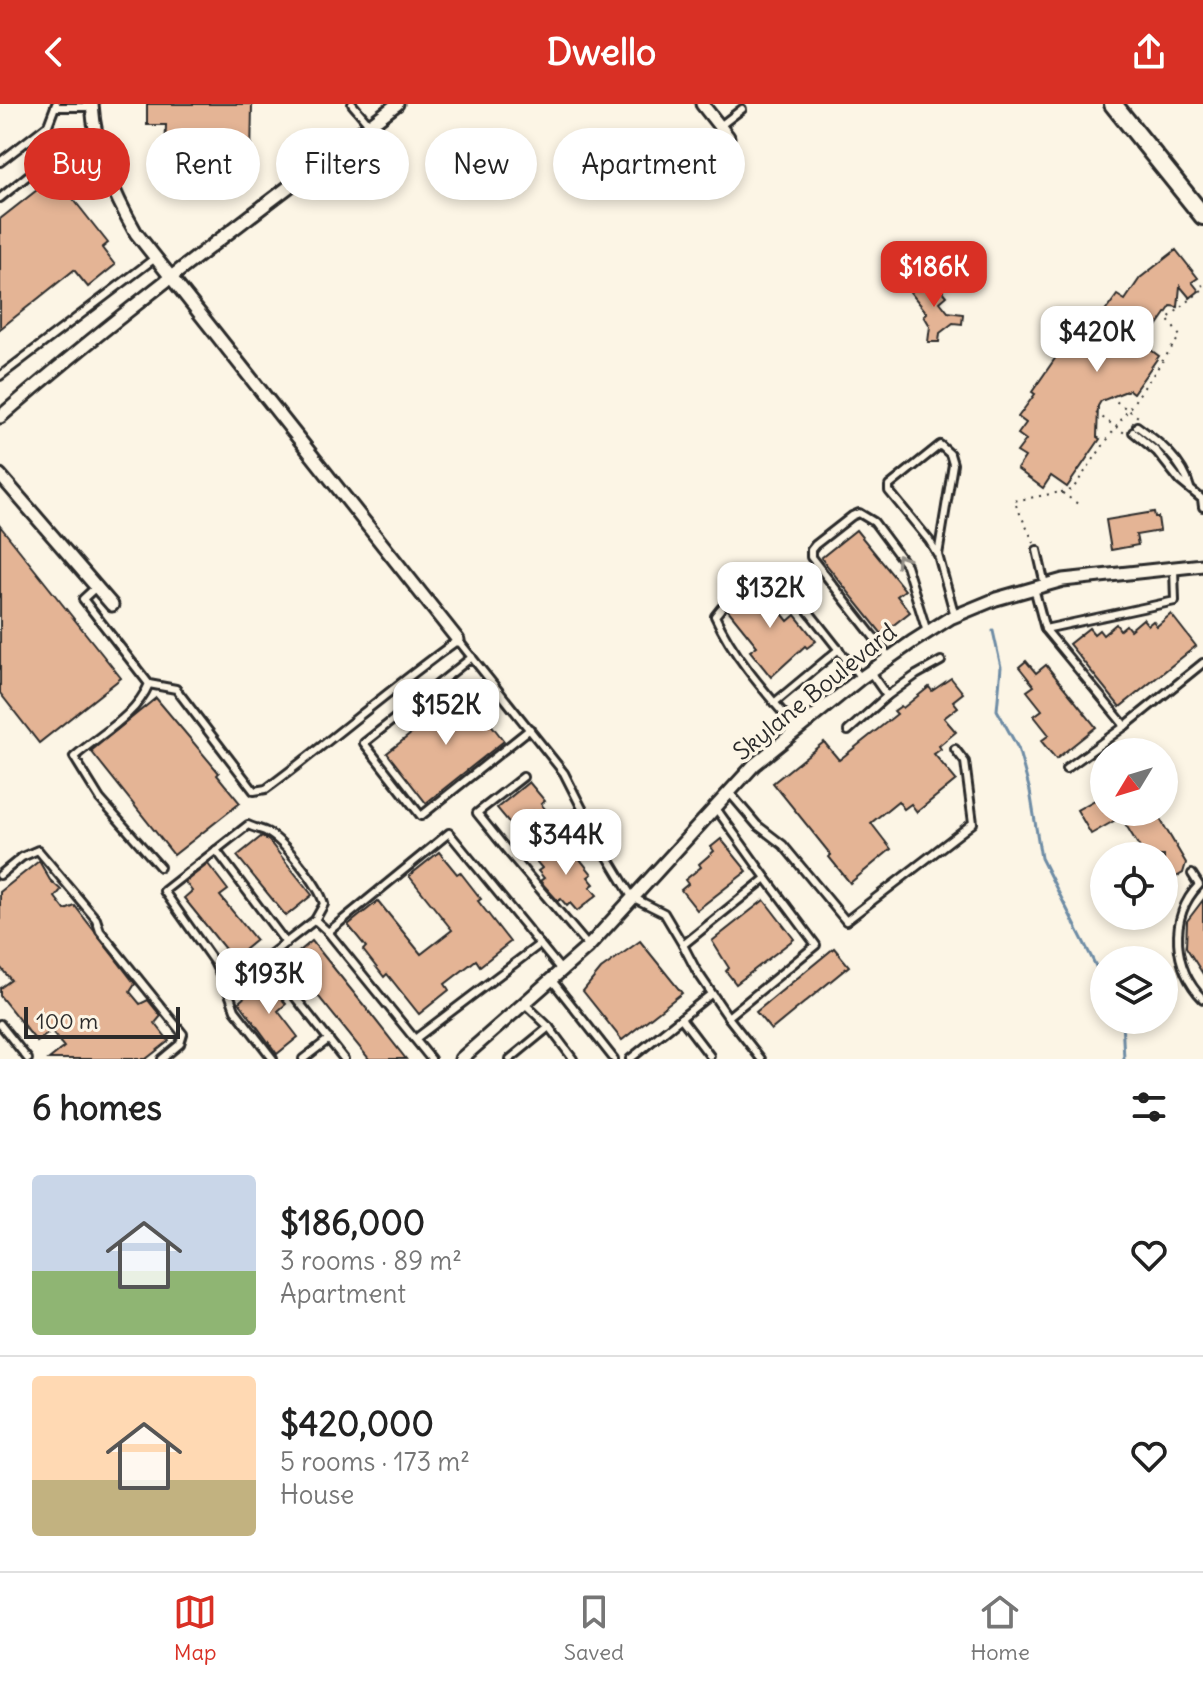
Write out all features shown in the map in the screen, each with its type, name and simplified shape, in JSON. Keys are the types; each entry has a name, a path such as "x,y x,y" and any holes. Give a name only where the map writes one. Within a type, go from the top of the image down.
{"main road":[{"path":"1113,104 1203,216"}],"street":[{"path":"0,417 170,278 397,104"},
{"path":"702,104 720,126"},
{"path":"92,106 96,128"},
{"path":"117,200 136,233 170,278 458,640"},
{"path":"0,475 112,605"},
{"name":"Skylane Boulevard","path":"462,1059 588,947 754,765 866,675 927,632 996,599 1063,580 1203,565"}],"lane":[{"path":"352,104 370,125"},
{"path":"0,162 48,125 56,106 92,106"},
{"path":"720,126 742,109"},
{"path":"0,198 24,179"},
{"path":"0,376 155,258"},
{"path":"1133,432 1157,452 1180,481 1202,499"},
{"path":"938,555 953,464 950,454 940,445 889,486 889,491 938,555 955,616"},
{"path":"1203,490 1203,507"},
{"path":"890,658 811,557 815,545 852,516 859,513 868,516 906,565 927,632"},
{"path":"1037,550 1045,629 1125,726"},
{"path":"1045,629 1175,601 1174,568"},
{"path":"798,730 723,634 715,616 726,602 762,574 772,573 783,579 839,649 887,696"},
{"path":"96,587 83,599 149,684 176,689 254,791 266,789 458,640 564,773 632,897 664,913 711,994 761,1059"},
{"path":"774,703 839,649"},
{"path":"472,657 364,743 421,816 530,729"},
{"path":"848,731 887,696 941,661"},
{"path":"1066,769 1203,663"},
{"path":"149,684 143,698 133,708 74,757 100,799 160,867"},
{"path":"729,792 757,825 783,845 846,921 973,823 965,762 955,749"},
{"path":"523,777 477,813 588,947"},
{"path":"715,807 816,945 728,1017"},
{"path":"510,854 550,823 584,811"},
{"path":"227,988 315,920 324,904 321,894 292,855 269,832 248,825 164,891 214,962 235,1010 273,1059"},
{"path":"328,932 449,833 561,971"},
{"path":"0,875 22,857 38,850 96,919 100,931 183,1034 180,1044 162,1059"},
{"path":"216,850 286,943"},
{"path":"1192,874 1203,892"},
{"path":"683,945 766,878"},
{"path":"1199,885 1181,912 1177,938 1181,964 1194,990 1203,999"},
{"path":"315,920 431,1059"},
{"path":"415,1039 540,944"},
{"path":"265,959 344,1059"},
{"path":"551,979 614,1059"},
{"path":"630,1059 711,994"},
{"path":"524,1003 549,1027 573,1059"},
{"path":"681,1018 710,1056"},
{"path":"0,1024 28,1059"},
{"path":"510,1059 549,1027"},
{"path":"303,1059 329,1039"}],"path":[{"path":"1037,550 1014,501 1072,490 1180,336 1167,319 1203,290 1203,285"},
{"path":"1110,397 1142,419"},
{"path":"1096,413 1116,427 1133,432"},
{"path":"1061,492 1078,504"}],"building":[{"path":"147,104 252,104 252,128 166,128 166,125 147,125"},
{"path":"24,200 74,200 108,243 102,248 115,265 88,287 74,270 0,329 0,219"},
{"path":"1176,250 1198,278 1192,282 1199,291 1190,298 1180,286 1178,307 1171,306 1144,345 1159,356 1133,393 1129,390 1101,401 1098,406 1097,437 1100,439 1067,487 1051,476 1043,488 1017,469 1025,457 1017,452 1026,440 1018,434 1026,423 1018,417 1065,344 1068,347 1085,323 1093,328 1117,295 1125,300 1140,278"},
{"path":"933,279 947,296 940,302 948,312 963,314 962,324 953,323 940,333 939,342 928,342 930,326 924,316 927,313 906,287 913,281 920,290"},
{"path":"1154,512 1160,531 1136,535 1138,545 1111,550 1106,520"},
{"path":"0,526 121,678 39,743 0,693"},
{"path":"856,530 905,590 897,596 910,612 882,634 821,558"},
{"path":"758,584 788,621 795,615 816,641 807,648 805,646 771,677 750,651 757,646 728,610"},
{"path":"1171,614 1196,646 1120,707 1069,644 1089,628 1094,634 1099,630 1103,635 1116,624 1120,630 1126,625 1130,630 1143,619 1148,625 1153,621 1157,626"},
{"path":"1026,661 1036,673 1046,665 1096,727 1056,759 1041,741 1049,735 1034,716 1042,710 1027,691 1034,686 1019,667"},
{"path":"951,678 963,693 953,701 958,707 944,718 956,732 934,754 956,780 917,812 911,804 904,809 898,801 871,823 891,849 850,883 773,783 824,742 839,760 897,714 894,711 901,706 903,708 929,687 932,691"},
{"path":"465,691 504,741 426,803 387,753"},
{"path":"156,698 240,803 174,855 91,751"},
{"path":"529,782 545,801 541,804 545,809 537,816 533,811 513,827 497,808"},
{"path":"1090,803 1090,826 1105,826 1091,834 1077,810"},
{"path":"1127,826 1164,826 1174,842 1136,842"},
{"path":"262,836 312,895 286,916 237,856"},
{"path":"721,839 747,871 697,910 681,890 688,884 685,880 701,867 699,864 714,851 711,847"},
{"path":"555,844 562,852 566,849 572,856 575,853 592,874 588,877 594,884 590,887 597,895 577,911 570,903 567,906 561,899 558,901 540,881 544,878 538,871 542,868 535,860"},
{"path":"1178,849 1186,863 1183,873 1178,876"},
{"path":"439,852 457,874 460,872 510,942 480,966 476,960 445,984 449,990 419,1014 387,974 384,977 348,925 378,901 421,954 452,930 409,876"},
{"path":"39,861 50,880 61,890 55,897 65,910 75,906 135,984 130,992 140,1004 148,1000 161,1016 155,1023 169,1041 146,1059 49,1059 64,1047 51,1031 37,1042 0,996 0,988 11,980 0,967 0,892"},
{"path":"208,864 228,890 220,896 256,940 233,959 184,898 192,891 185,882"},
{"path":"764,900 794,939 736,984 712,941"},
{"path":"1203,900 1203,974 1186,947 1187,921"},
{"path":"312,941 406,1059 369,1059 289,960"},
{"path":"640,941 682,993 622,1040 583,991 601,969"},
{"path":"834,948 849,966 771,1030 756,1012"},
{"path":"265,979 286,1004 278,1011 298,1037 277,1054 239,1002"}],"waterway":[{"path":"993,631 1001,667 997,710 1018,748 1030,791 1041,858 1090,954"},
{"path":"1123,1034 1124,1059"}]}
